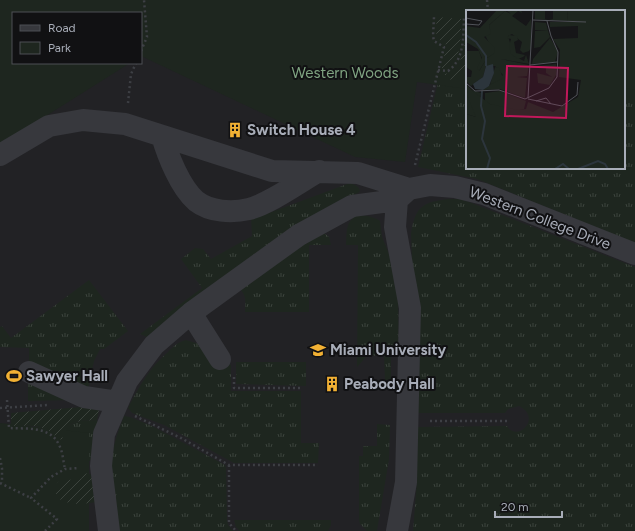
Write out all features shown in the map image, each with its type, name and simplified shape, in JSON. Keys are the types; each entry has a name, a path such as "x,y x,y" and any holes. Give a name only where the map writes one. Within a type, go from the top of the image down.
{"street":[{"path":"0,155 49,126 83,120 125,124 272,171 358,173 403,194 395,227 400,245 410,308 408,421 406,482 397,531"},
{"path":"162,136 174,169 187,190 196,200 207,208 215,210 232,212 250,209 268,202 319,171"},
{"name":"Western College Drive","path":"109,531 101,466 104,434 127,381 154,344 192,313 299,235 352,206 403,194 430,185 455,187 484,194 635,254"},
{"path":"192,313 220,359"},
{"path":"29,372 84,397 117,405"}],"path":[{"path":"142,49 147,37 144,0"},
{"path":"487,0 488,10"},
{"path":"403,194 444,46 434,41 434,17"},
{"path":"438,70 448,71 453,68 457,62 464,37 464,18"},
{"path":"125,124 131,74 136,64"},
{"path":"220,359 234,360 234,388 301,388"},
{"path":"7,400 9,428 43,430 48,432 60,446 65,469"},
{"path":"0,408 54,405"},
{"path":"117,405 229,465 318,465"},
{"path":"408,421 507,421"},
{"path":"0,458 2,468 1,483 31,498 57,519 45,531"},
{"path":"229,465 229,523 236,531"},
{"path":"31,498 51,477 65,469 101,466"}],"shaded area":[{"name":"Miami University","path":"0,0 635,0 635,531 0,531"}],"green space":[{"name":"Western Woods","path":"0,0 635,0 635,90 625,88 625,10 466,10 466,89 417,82 405,162 355,157 142,56 142,12 12,12 12,64 128,64 0,145"},
{"path":"437,17 461,19 461,33 457,58 448,68 441,68 447,45 437,37"},
{"path":"466,34 466,68 459,77 445,80 445,74 452,71 461,59"},
{"path":"625,41 635,42 635,243 477,179 418,167 440,74 466,66 466,169 625,169"},
{"path":"350,183 359,188 360,191 358,193 345,198 147,337 140,334 202,288 181,259 195,248 203,249 211,259 252,236 251,216 259,216 277,210"},
{"path":"459,199 469,202 635,267 635,531 413,531 417,481 417,427 507,426 511,431 516,432 526,427 529,417 526,411 519,406 508,409 505,413 418,413 411,234 415,217 422,207 433,202"},
{"path":"358,215 368,216 380,221 382,237 392,261 398,298 399,356 391,356 391,380 385,380 384,355 367,356 357,367 358,245 346,245 349,224 354,217"},
{"path":"324,233 329,237 331,245 309,245 309,312 245,312 245,298 241,290 316,234"},
{"path":"89,280 128,331 104,349 100,349 94,361 88,390 29,368 29,348 0,347 0,327 2,326 11,338"},
{"path":"186,340 196,343 229,362 231,366 231,391 301,391 301,443 319,443 318,463 234,463 164,425 132,413 128,408 140,385 150,371 174,346"},
{"path":"236,362 306,362 306,386 236,384"},
{"path":"28,381 74,400 28,401"},
{"path":"81,407 99,410 97,420 80,421 71,424 64,432 62,439 58,440 49,431 43,428 31,426 11,426 11,413"},
{"path":"124,416 152,426 225,465 227,519 228,525 233,531 119,531 112,475 112,460 115,441"},
{"path":"97,420 98,423 91,460 88,462 64,432 74,423"},
{"path":"0,423 89,433 89,531 0,531"},
{"path":"377,424 390,425 389,459 377,531 367,531 360,524 359,520 359,456 363,456 363,446 377,446"},
{"path":"83,473 92,475 96,502 81,504 71,503 62,501 58,498 56,487 58,482 80,479 82,478"},
{"path":"234,520 331,520 331,525 328,531 240,531 236,527"}],"place":[{"name":"Switch House 4","path":"235,130"},
{"name":"Miami University","path":"318,350"},
{"name":"Sawyer Hall","path":"14,376"},
{"name":"Peabody Hall","path":"332,384"}]}
